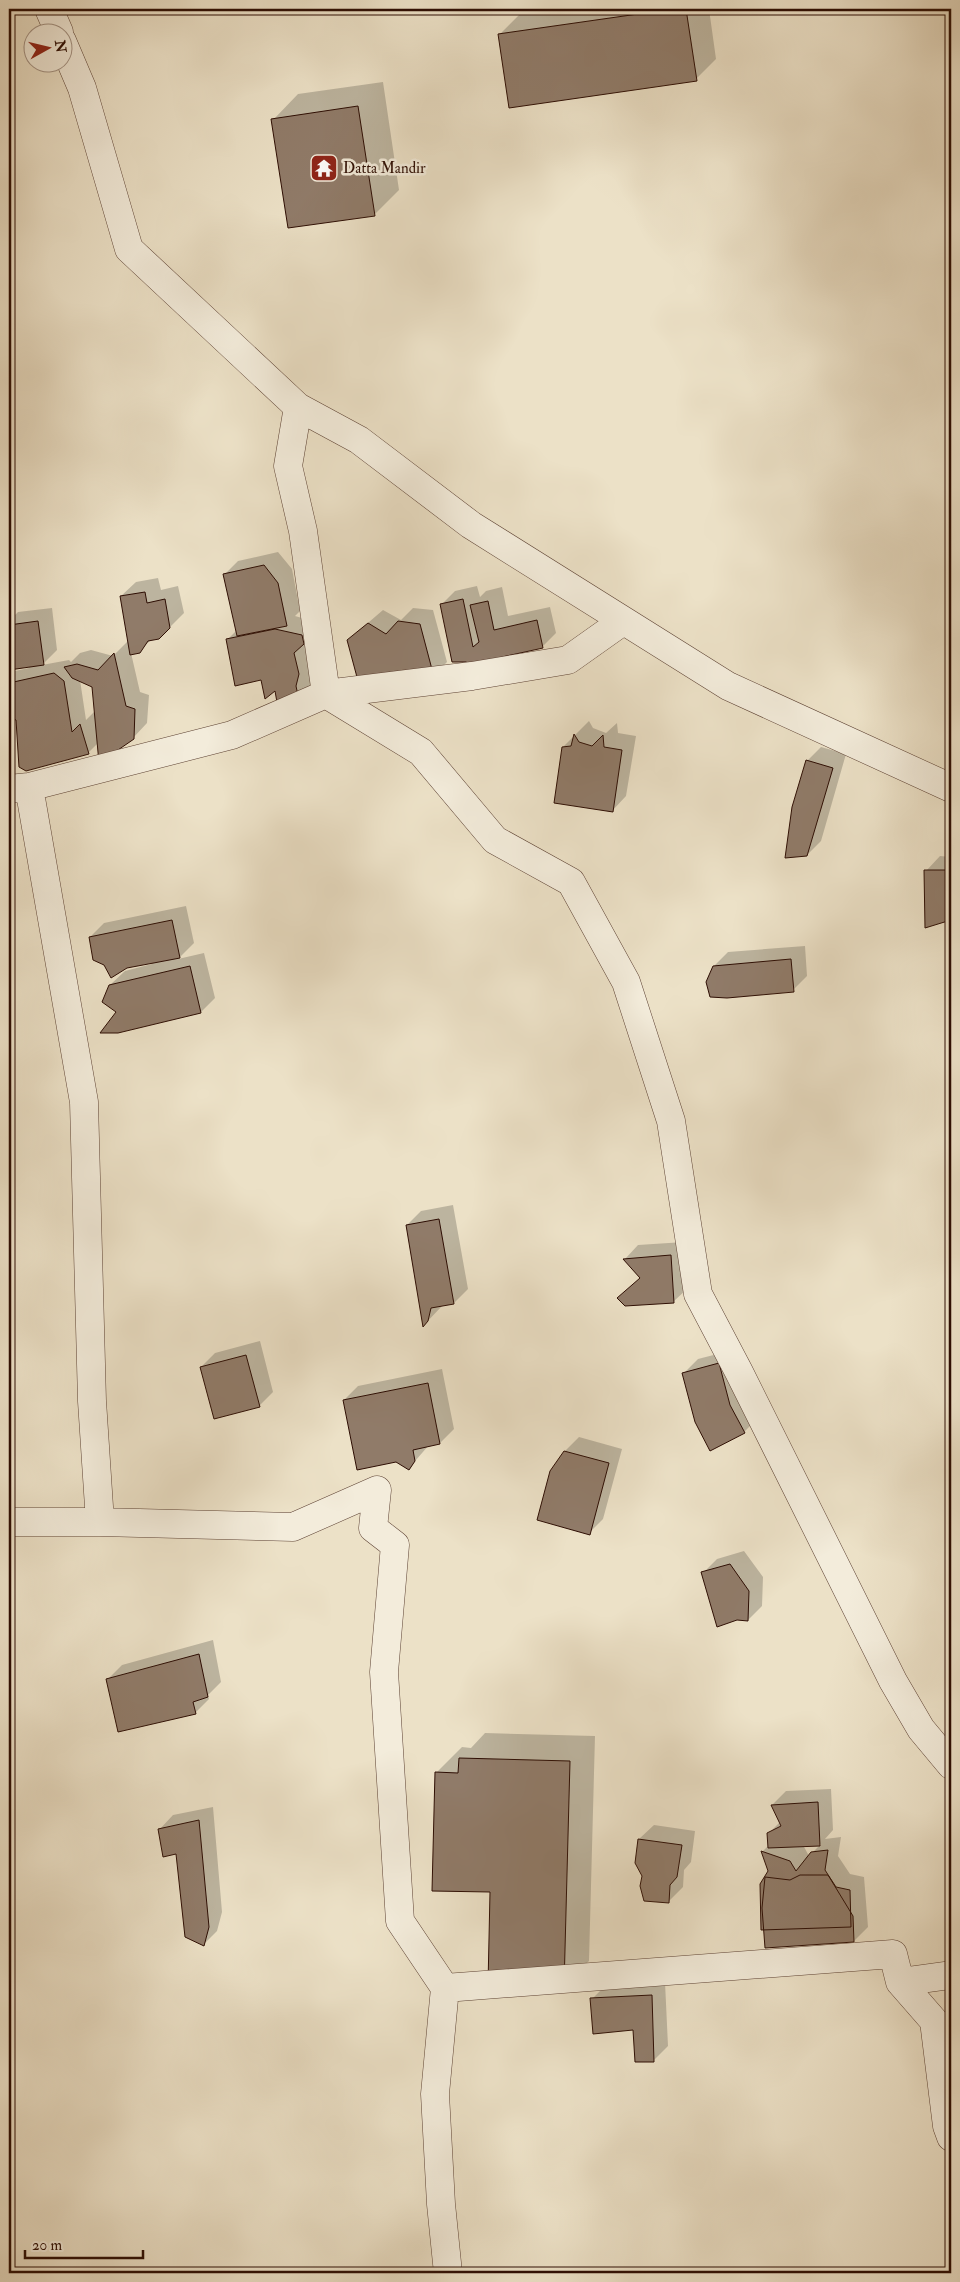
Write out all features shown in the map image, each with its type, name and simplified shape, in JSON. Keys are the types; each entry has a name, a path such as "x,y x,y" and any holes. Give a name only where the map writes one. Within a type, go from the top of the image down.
{"street":[{"path":"49,9 55,22"},
{"path":"72,64 82,88 128,249 298,407 359,440 471,525 728,686 951,788"},
{"path":"298,407 288,466 303,531 326,694"},
{"path":"100,1522 92,1401 84,1102 19,788 232,735 326,694 472,676 568,660 623,621"},
{"path":"326,694 421,752 495,840 571,882 626,982 671,1121 698,1294 739,1372 892,1681 921,1729 951,1765"},
{"path":"9,1522 100,1522 293,1527 377,1490 373,1528 395,1545 384,1672 400,1921 445,1988 435,2094 441,2204 448,2273"},
{"path":"445,1988 894,1954 900,1982 934,2021 947,2126 951,2137"},
{"path":"900,1982 951,1976"}],"building":[{"path":"673,9 686,9 697,81 509,108 498,34"},
{"path":"358,106 375,216 288,228 271,119"},
{"path":"264,565 278,583 287,626 237,636 223,574"},
{"path":"145,592 147,603 165,599 170,628 159,639 148,641 140,653 130,655 120,596"},
{"path":"463,599 473,647 479,642 470,605 488,601 494,630 537,620 543,648 502,657 483,670 466,662 452,662 440,604"},
{"path":"38,621 44,665 9,670 9,625"},
{"path":"398,621 420,624 434,677 361,692 347,640 368,623 386,634"},
{"path":"275,629 302,635 304,644 294,653 299,674 296,686 300,705 278,708 275,691 265,699 261,680 235,686 226,639"},
{"path":"114,653 126,706 135,709 134,739 99,763 92,687 72,678 64,667 77,664 98,670"},
{"path":"54,673 64,681 72,732 80,724 89,754 26,771 19,767 16,720 9,717 9,683"},
{"path":"574,734 579,742 592,746 603,735 604,747 622,750 613,812 554,803 562,747 571,746"},
{"path":"806,760 833,768 807,856 785,858 792,807"},
{"path":"924,870 951,870 951,920 925,928"},
{"path":"172,920 180,958 127,968 111,978 104,965 93,960 89,937"},
{"path":"791,959 794,992 727,998 710,997 706,982 713,966"},
{"path":"190,966 201,1013 118,1033 100,1033 116,1012 102,1002 109,985"},
{"path":"439,1219 454,1304 431,1308 428,1321 423,1327 406,1225"},
{"path":"671,1255 674,1303 625,1306 617,1298 640,1278 623,1259"},
{"path":"246,1355 260,1407 214,1419 200,1367"},
{"path":"719,1363 730,1405 745,1433 710,1451 695,1422 682,1373"},
{"path":"428,1383 440,1444 413,1450 415,1461 409,1470 396,1462 357,1470 343,1400"},
{"path":"564,1451 609,1463 590,1535 537,1520 550,1471"},
{"path":"730,1564 749,1591 748,1621 737,1620 717,1627 701,1572"},
{"path":"199,1654 208,1697 193,1702 196,1714 118,1732 106,1679"},
{"path":"459,1758 570,1761 564,1987 488,1985 490,1892 432,1891 435,1772 458,1773"},
{"path":"818,1802 820,1846 768,1848 767,1833 781,1826 771,1805"},
{"path":"199,1820 209,1927 204,1946 185,1937 176,1854 163,1857 158,1829"},
{"path":"638,1839 682,1845 677,1877 670,1885 669,1903 644,1901 640,1886 642,1876 635,1863"},
{"path":"828,1850 825,1870 836,1887 850,1890 851,1927 761,1930 760,1884 768,1871 761,1851 790,1861 796,1871 811,1852"},
{"path":"800,1875 828,1875 853,1916 854,1942 765,1948 762,1908 765,1877 790,1880"},
{"path":"652,1995 654,2062 635,2062 633,2030 593,2034 590,1998"}],"place":[{"name":"Datta Mandir","path":"324,168"}]}
